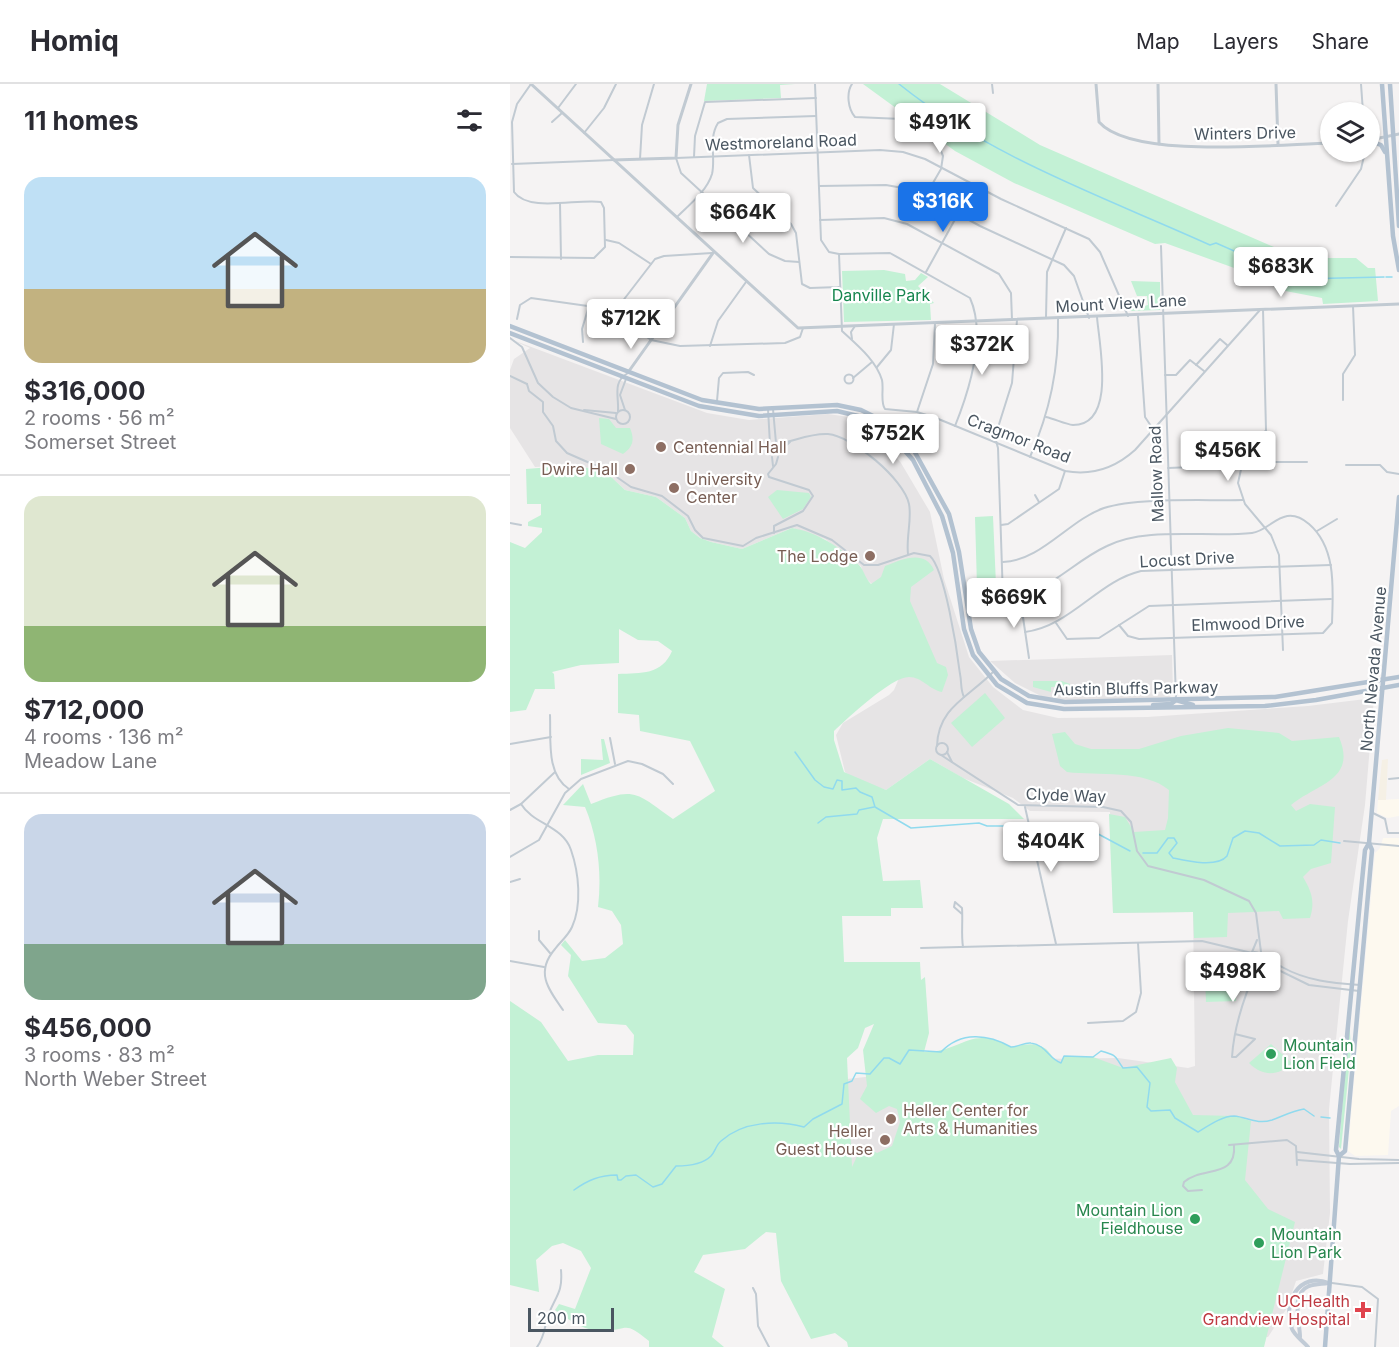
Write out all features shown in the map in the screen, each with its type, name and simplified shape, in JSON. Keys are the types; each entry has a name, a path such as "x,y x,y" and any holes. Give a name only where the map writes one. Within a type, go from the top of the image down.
{"main road":[{"path":"1382,84 1393,236 1399,270"},
{"path":"1390,84 1396,135 1399,226"},
{"path":"1380,145 1388,162"},
{"path":"1396,246 1399,238"},
{"name":"Austin Bluffs Parkway","path":"510,326 687,396 717,404 770,409 829,404 853,408 885,422 909,444 933,480 949,514 959,552 972,635 979,652 993,672 1018,691 1047,701 1275,697 1399,676"},
{"name":"Austin Bluffs Parkway","path":"510,333 699,406 735,414 771,416 823,411 851,414 882,428 906,450 942,516 953,553 966,637 973,655 988,677 1015,697 1039,706 1057,709 1175,710 1288,704 1399,685"},
{"name":"North Nevada Avenue","path":"1325,1347 1339,1156 1336,1150 1350,987 1365,850 1369,843 1372,813 1399,497"},
{"path":"1133,708 1171,704 1176,700 1182,704 1206,707"},
{"name":"North Nevada Avenue","path":"1339,1156 1345,1151 1372,850 1369,843"},
{"path":"1308,1347 1300,1337 1295,1335 1291,1325 1296,1290 1304,1282 1314,1279 1329,1283"}],"street":[{"path":"510,257 594,258 604,250 604,208 601,202 533,202 519,198 513,188 511,164 513,115 520,98 531,84 793,326 804,328 800,337 785,343 687,347 651,340 615,311 589,306 531,298 520,305 518,319"},
{"path":"558,109 576,84"},
{"path":"584,133 600,115 616,84"},
{"path":"640,159 642,125 654,84"},
{"path":"691,84 678,125 676,158 679,171 769,254 785,261 799,262"},
{"path":"815,84 820,220 824,247 832,253 839,254 886,252 968,296 972,302 975,321 974,366 968,391 955,426"},
{"path":"852,84 849,92 853,115 860,119 902,119 938,144 943,156 942,166 926,196"},
{"path":"992,84 993,93"},
{"name":"Winters Drive","path":"1096,84 1097,115 1101,124 1126,138 1159,144 1320,143"},
{"path":"1158,84 1159,144"},
{"path":"1276,84 1278,144"},
{"path":"1361,84 1362,102"},
{"path":"694,157 697,129 705,102 816,98"},
{"path":"552,122 562,113"},
{"path":"676,218 701,192 711,176 714,132 718,123 724,120 816,116"},
{"path":"1380,138 1396,135"},
{"name":"Westmoreland Road","path":"511,164 897,152 942,166 1001,199 1086,237 1097,246 1128,316"},
{"path":"749,155 752,185 795,230 798,240 800,278 804,286 840,287"},
{"path":"623,169 623,163 627,160"},
{"path":"1336,206 1361,170 1363,162"},
{"path":"819,186 892,185 926,196 1064,265 1074,276 1087,306 1089,318"},
{"path":"560,203 561,259"},
{"path":"926,273 958,214"},
{"path":"820,220 891,219 907,224 990,268 1002,278 1011,293 1015,320 1014,374 995,437 1003,598 1020,597 1041,590 1114,543 1130,538 1254,533 1273,520 1290,517 1305,521 1316,532 1337,519"},
{"path":"1046,319 1046,281 1052,258 1066,228"},
{"path":"605,240 619,243 651,264"},
{"name":"Mallow Road","path":"1161,246 1176,700"},
{"path":"615,311 651,264 661,256 713,253"},
{"path":"616,419 616,392 623,378 713,253"},
{"path":"839,254 842,331 852,339 876,368 891,350 894,324"},
{"path":"710,346 718,321 746,282"},
{"name":"Mount View Lane","path":"804,328 1399,304"},
{"path":"583,342 582,329 589,306"},
{"path":"1343,400 1343,374 1355,355 1353,306"},
{"path":"1262,309 1267,458 1271,462 1307,462"},
{"name":"Cragmor Road","path":"876,368 882,384 883,407 917,412 1065,471 1090,472 1110,467 1128,456 1262,309"},
{"path":"1138,316 1145,420 1153,429"},
{"path":"1046,417 1076,424 1089,420 1100,407 1102,394 1097,317"},
{"path":"1030,457 1046,417 1056,367 1058,319"},
{"path":"917,412 933,364 935,323"},
{"path":"852,339 850,332 855,326"},
{"path":"510,338 526,352 536,380 561,402 616,419 621,424 628,422 630,415 625,410 621,395 623,378 628,373"},
{"path":"1196,365 1220,339 1228,345"},
{"path":"1165,375 1176,375 1190,360 1204,372"},
{"path":"853,378 872,362"},
{"path":"717,404 719,378 723,374 748,372 754,375"},
{"path":"510,376 527,384 529,391 543,402 543,412 553,426 556,441 567,453 608,471 631,487 662,496 688,516 695,530 704,538 743,546 790,525 802,525 832,540 857,561 870,566 908,554 927,554 936,564 947,604 964,697"},
{"path":"527,384 536,380"},
{"path":"770,409 777,444 822,434 846,439 898,483 906,495 909,506 908,554"},
{"path":"583,410 617,412 625,410"},
{"path":"770,444 771,416"},
{"path":"1266,430 1242,465 1238,483 1243,500 1276,546 1280,566 1283,650"},
{"path":"781,450 790,442"},
{"path":"774,533 774,526 803,511 813,496 809,490 769,477 768,474 778,457"},
{"path":"772,458 773,467"},
{"path":"1168,468 1242,465"},
{"path":"1346,465 1380,465 1387,472 1399,474"},
{"path":"1001,525 1008,524 1061,486 1065,471"},
{"path":"1035,495 1040,502"},
{"path":"1002,562 1027,556 1081,519 1105,508 1169,502 1243,500"},
{"path":"510,523 521,525"},
{"name":"Elmwood Drive","path":"1119,625 1128,636 1135,639 1326,631 1332,623 1329,554 1316,532"},
{"name":"Locust Drive","path":"1025,632 1056,623 1131,574 1172,570 1330,565"},
{"path":"1020,597 1029,658"},
{"path":"1056,623 1064,637 1074,641 1096,639 1149,606 1332,599"},
{"path":"947,752 941,755 937,752 938,734 943,719 993,672"},
{"path":"550,715 555,772 559,782 569,789"},
{"name":"Clyde Way","path":"938,734 947,746 952,762"},
{"path":"510,744 551,737"},
{"path":"610,738 615,764"},
{"path":"937,746 943,743"},
{"name":"Clyde Way","path":"941,755 1012,803 1025,807 1054,805 1109,808 1121,811 1131,822 1137,851 1145,864 1199,878 1238,893 1249,900 1256,913 1257,940"},
{"path":"510,857 535,843 548,826 560,801 581,779 615,764 628,761 642,764 667,776 673,784"},
{"path":"510,810 521,804 555,772"},
{"path":"1389,779 1399,778"},
{"path":"521,804 527,813 561,834 571,848 579,901 572,927 550,954 544,967 546,986 563,1010"},
{"path":"1025,807 1056,944"},
{"path":"1372,813 1385,819 1388,833 1399,833"},
{"path":"1344,841 1399,846"},
{"path":"510,882 520,879"},
{"path":"962,914 963,947"},
{"path":"539,930 538,940 550,954"},
{"path":"1250,959 1257,940"},
{"path":"1257,940 1263,956 1299,976 1359,991"},
{"path":"921,948 1209,941 1240,950 1261,952"},
{"path":"1088,1023 1123,1021 1136,1012 1142,993 1138,943"},
{"path":"1240,950 1250,959 1252,977"},
{"path":"1235,1034 1255,1039 1236,1057 1232,1057 1235,1034 1252,977 1263,956"},
{"path":"510,961 544,967"},
{"path":"1251,963 1309,985 1350,987 1360,985"},
{"path":"1229,1145 1287,1140 1296,1146 1297,1165"},
{"path":"1202,1190 1188,1191 1184,1182 1229,1165 1234,1158 1234,1145"},
{"path":"1297,1152 1398,1161"},
{"path":"1396,1155 1398,1161"},
{"path":"1298,1160 1338,1163 1398,1161"},
{"path":"537,1347 544,1335 548,1314 561,1290 561,1270"},
{"path":"1329,1283 1362,1287 1378,1299 1375,1347"},
{"path":"753,1288 756,1294 758,1326 769,1347"}],"shaded area":[{"path":"510,339 707,413 749,420 828,414 849,417 872,426 901,463 930,512 944,579 969,657 993,687 1023,710 1058,718 1147,717 1308,706 1374,698 1365,805 1348,921 1329,1109 1330,1213 1323,1274 1296,1281 1287,1308 1268,1337 1194,1339 867,1241 828,1081 1034,1059 1118,1058 1188,1068 1195,1066 1193,912 1113,913 1110,812 1030,811 1013,798 963,778 930,759 886,790 856,780 845,772 836,735 843,723 889,695 894,690 900,676 872,584 864,577 861,566 825,539 792,528 742,549 711,542 691,531 685,518 656,497 625,490 607,473 576,465 535,467 510,428 510,370 514,359 530,348"},
{"path":"1172,655 1173,692 1170,697 1082,701 1045,698 1015,683 990,661"},
{"path":"1399,799 1399,816 1388,818 1377,813 1378,800"},
{"path":"1383,838 1399,838 1399,1106 1391,1111 1388,1155 1355,1156 1348,1151 1355,1071 1375,853 1380,848"}],"green space":[{"path":"707,84 795,84 780,85 781,98 704,101"},
{"path":"863,84 940,84 1040,145 1299,258 1356,258 1368,268 1375,268 1378,301 1323,304 1322,298 1275,289 1276,287 1237,269 1165,243 1155,244 1014,183 955,151"},
{"name":"Danville Park","path":"884,270 905,274 906,281 915,280 921,273 928,277 918,286 934,303 930,304 931,320 844,322 842,271"},
{"path":"1131,281 1160,282 1160,310 1129,311 1127,307 1139,303 1140,307 1148,305 1147,296 1137,296"},
{"path":"599,418 609,419 616,428 630,428 632,443 623,454 601,444"},
{"path":"576,465 607,473 625,490 656,497 685,518 691,531 700,538 742,549 792,528 810,533 828,541 852,558 861,567 871,584 881,577 885,566 899,561 912,557 925,560 930,564 934,570 911,587 910,601 937,663 946,667 948,675 942,692 918,679 909,677 892,684 870,699 834,731 834,740 844,772 886,790 930,759 1009,804 1024,819 883,819 877,838 883,881 920,880 923,908 891,908 891,916 842,916 844,962 920,962 921,980 925,977 929,1033 924,1052 938,1051 976,1038 985,1038 1011,1047 1038,1045 1046,1049 1060,1063 1064,1056 1093,1057 1123,1068 1171,1058 1177,1068 1175,1082 1193,1115 1235,1116 1251,1121 1245,1180 1268,1209 1295,1222 1264,1347 848,1347 847,1342 835,1333 811,1339 781,1281 776,1233 766,1232 745,1249 703,1255 694,1272 725,1289 712,1337 724,1347 649,1347 649,1341 630,1328 596,1331 565,1317 555,1310 559,1304 575,1309 591,1268 581,1251 563,1243 552,1246 536,1260 539,1292 510,1285 510,1001 541,1022 568,1061 598,1055 633,1055 634,1035 626,1025 598,1023 568,976 571,955 561,945 565,940 582,961 605,958 623,944 621,925 612,911 598,907 598,856 585,807 563,805 583,784 591,804 618,795 635,795 673,819 715,791 690,741 640,731 639,715 618,713 618,674 650,671 663,665 672,651 658,641 638,640 619,629 619,663 581,665 552,672 555,689 535,689 526,710 510,712 510,542 525,548 542,532 542,528 528,526 528,522 541,515 541,504 527,504 526,469","holes":["874,1024 863,1050 867,1086 860,1099 876,1113 889,1106 897,1109 900,1122 892,1146 877,1153 866,1147 859,1152 852,1167 847,1058 858,1048 865,1028"]},
{"path":"777,490 809,493 811,497 803,509 783,519 768,497"},
{"path":"993,516 996,585 977,586 975,517"},
{"path":"1033,681 1062,681 1070,684 1071,689 1066,694 1061,694 1062,687 1051,687 1051,692 1033,687"},
{"path":"985,693 1005,718 972,747 951,723"},
{"path":"1228,728 1279,733 1292,741 1339,737 1343,751 1343,763 1339,772 1332,779 1291,805 1296,811 1310,804 1335,807 1331,863 1311,869 1303,877 1312,897 1310,918 1283,919 1279,911 1228,913 1227,937 1194,938 1193,912 1113,913 1109,814 1125,817 1134,832 1165,830 1169,790 1159,783 1134,776 1067,772 1060,766 1052,734 1065,732 1075,744 1091,749 1139,749 1181,736"},
{"path":"601,739 604,739 610,763 581,775 581,759 603,760"},
{"path":"1234,954 1236,1001 1206,1002 1204,955"},
{"path":"1349,1016 1351,1049 1341,1149 1339,1147"},
{"name":"Mountain Lion Field","path":"1271,1044 1292,1063 1282,1070 1265,1073 1249,1063"}],"sand":[{"path":"1388,759 1386,800 1378,800 1382,760"}],"waterway":[{"path":"899,84 934,110 1010,155 1210,245 1216,243 1298,279 1384,277"},
{"path":"1386,277 1392,277"},
{"path":"795,752 815,780 824,787 833,789 837,780 842,781 842,790 856,788 872,797 875,807 911,828 979,823 987,826 1021,826 1029,835"},
{"path":"818,823 826,817 857,814 859,810 874,807"},
{"path":"1035,834 1061,832 1069,827 1087,828 1130,851"},
{"path":"1143,853 1157,853 1168,838 1174,838 1177,843 1169,853 1173,858 1202,863 1216,862 1227,856 1233,838 1245,831 1259,833 1280,846 1314,845 1321,840 1340,843"},
{"path":"574,1190 584,1183 611,1175 617,1175 618,1180 636,1175 653,1187 662,1184 676,1166 694,1164 707,1159 721,1141 740,1129 772,1123 804,1127 813,1119 842,1104 844,1084 852,1081 856,1073 870,1074 884,1058 900,1064 909,1050 941,1052 957,1041 975,1037 993,1039 1011,1047 1029,1043 1036,1044 1061,1063 1064,1056 1093,1057 1101,1051 1111,1054 1123,1068 1137,1067 1150,1083 1147,1107 1151,1111 1170,1110 1175,1118 1198,1132 1229,1116 1267,1121 1304,1109 1314,1116"},
{"path":"1321,1117 1330,1118"}],"place":[{"name":"Centennial Hall","path":"661,447"},
{"name":"Dwire Hall","path":"630,469"},
{"name":"University Center","path":"674,488"},
{"name":"The Lodge","path":"870,556"},
{"name":"Mountain Lion Field","path":"1271,1054"},
{"name":"Heller Center for Arts & Humanities","path":"891,1119"},
{"name":"Heller Guest House","path":"885,1140"},
{"name":"Mountain Lion Fieldhouse","path":"1195,1219"},
{"name":"Mountain Lion Park","path":"1259,1243"},
{"name":"UCHealth Grandview Hospital","path":"1363,1310"}]}
